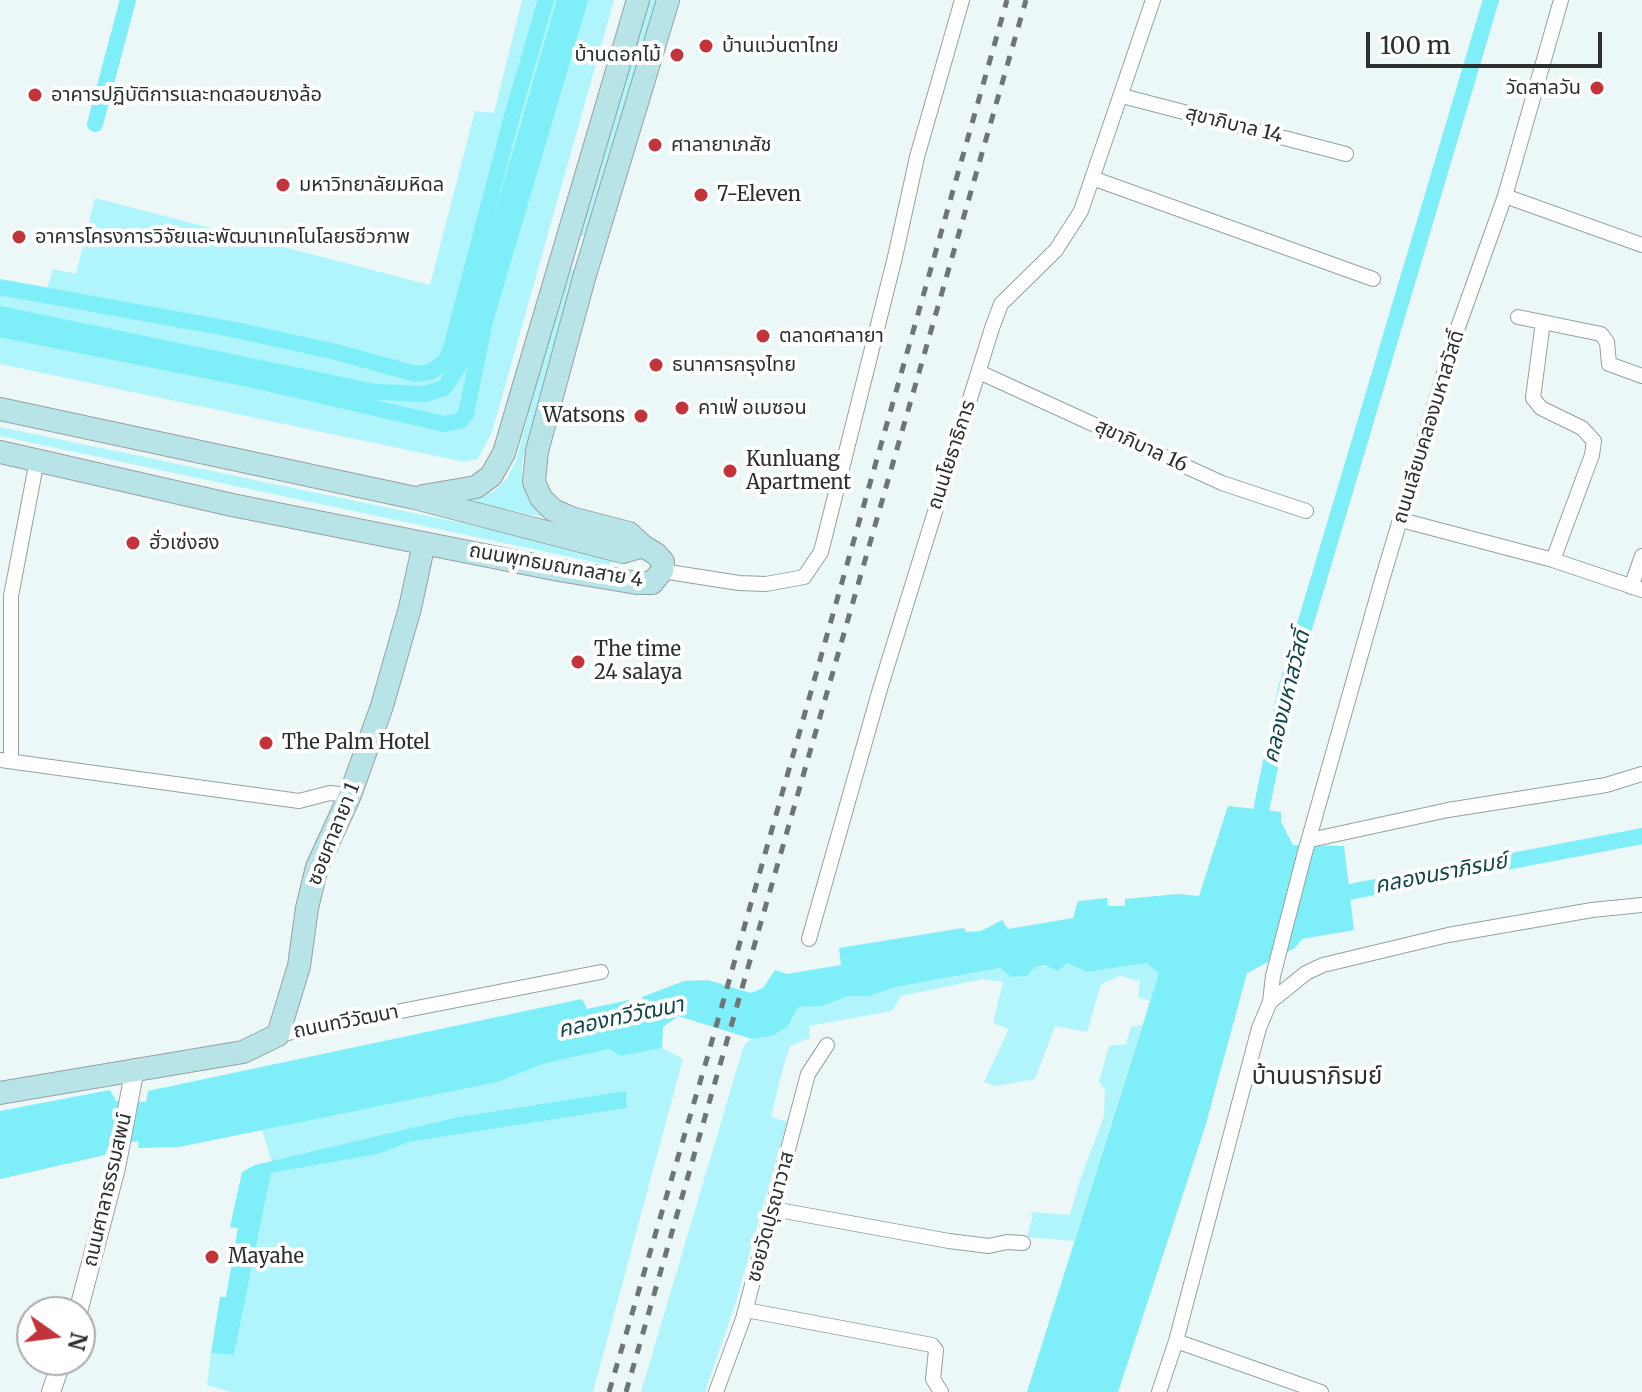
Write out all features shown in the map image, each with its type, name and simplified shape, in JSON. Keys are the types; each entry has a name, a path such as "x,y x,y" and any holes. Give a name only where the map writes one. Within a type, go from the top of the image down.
{"main road":[{"path":"415,498 476,487 491,476 504,453 638,0"},
{"path":"643,546 629,533 571,518 553,510 541,498 534,482 537,451 590,257 668,0"},
{"name":"ถนนพุทธมณฑลสาย 4","path":"0,409 415,498 623,552 643,546 663,562 662,571 652,583 637,583 232,505 0,452"},
{"name":"ซอยศาลายา 1","path":"278,1035 299,966 307,908 317,867 350,795 395,665 424,543"},
{"name":"ถนนทวีวัฒนา","path":"0,1093 134,1076 243,1052 278,1035"}],"street":[{"path":"662,571 766,584 804,577 821,552 917,157 962,0"},
{"name":"ถนนโยธาธิการ","path":"809,939 880,689 1001,304 1056,250 1081,211 1153,0"},
{"name":"ถนนเลียบคลองมหาสวัสดิ์","path":"1159,1392 1176,1341 1259,1028 1270,1002 1273,976 1304,856 1401,520 1456,333 1505,196 1561,0"},
{"name":"สุขาภิบาล 14","path":"1122,96 1346,154"},
{"path":"1092,178 1373,279"},
{"path":"1505,196 1642,245"},
{"path":"563,250 590,257"},
{"path":"1518,317 1601,334 1607,342 1609,364 1642,376"},
{"path":"1543,322 1533,398 1541,408 1582,428 1594,441 1592,455 1553,560"},
{"name":"สุขาภิบาล 16","path":"979,372 1222,483 1306,511"},
{"path":"37,460 5,595 6,761 299,801 330,793 350,795"},
{"path":"1401,520 1553,560 1636,588 1642,556"},
{"path":"1310,840 1448,810 1606,785 1642,774"},
{"path":"1270,1002 1306,973 1323,965 1448,935 1592,910 1642,905"},
{"name":"ถนนทวีวัฒนา","path":"278,1035 601,972"},
{"name":"ซอยวัดปุรณาวาส","path":"716,1392 746,1310 808,1074 827,1045"},
{"name":"ถนนศาลาธรรมสพน์","path":"82,1296 116,1168 134,1076"},
{"path":"773,1209 949,1241 989,1246 1007,1242 1023,1243"},
{"path":"746,1310 932,1345 936,1350 933,1379 941,1392"},
{"path":"1176,1341 1321,1392"}],"shaded area":[{"path":"522,0 614,0 492,432 478,459 464,462 0,364 0,282 46,292 53,269 76,274 95,198 430,285 475,111 494,113"},
{"path":"647,0 658,0 586,236 581,236 578,232"},
{"path":"567,268 575,270 576,275 522,461 522,478 530,502 554,519 459,500 493,492 507,479 516,461"},
{"path":"0,427 610,554 613,560 608,565 0,436"},
{"path":"1067,963 1089,972 1146,963 1159,973 1150,1001 1138,997 1140,981 1120,976 1101,984 1087,1032 1055,1026 1035,1079 996,1086 984,1082 1009,1029 993,1023 1003,982 983,979 901,996 892,1011 809,1026 810,1038 790,1046 781,1075 771,1117 787,1122 735,1304 705,1392 641,1392 744,1045 752,1039 772,1036 798,1007 822,1006 849,996 869,996 896,987 1001,968 1013,977 1027,976 1034,968"},
{"path":"1142,1025 1074,1241 1027,1237 1033,1215 1029,1212 1070,1215 1104,1116 1105,1090 1099,1082 1109,1046 1126,1044 1131,1027"},
{"path":"662,1048 683,1059 593,1392 231,1392 207,1385 211,1353 234,1355 271,1173 377,1154 409,1142 627,1108 625,1092 458,1117 272,1162 262,1130 498,1082 543,1064 609,1049 621,1056"}],"water":[{"name":"คลองทวีวัฒนา","path":"1228,806 1281,812 1281,822 1293,845 1344,846 1354,930 1302,939 1295,948 1247,973 1205,1127 1118,1392 1027,1392 1159,973 1146,963 1088,972 1067,963 1058,971 1045,965 1034,968 1027,976 1012,977 1000,968 896,987 869,996 849,996 822,1006 798,1007 787,1027 772,1036 752,1039 678,1016 663,1027 662,1048 621,1056 609,1049 543,1064 498,1082 179,1147 138,1148 139,1141 109,1145 105,1155 0,1179 0,1111 110,1090 116,1101 146,1102 148,1091 582,999 587,1009 629,1000 631,1006 643,1001 642,997 684,981 708,980 751,993 763,988 775,970 787,974 841,965 839,948 963,928 967,932 981,931 1002,920 1008,929 1073,918 1078,901 1107,898 1108,906 1125,906 1125,899 1178,894 1199,896"},
{"path":"626,1091 627,1108 409,1142 378,1154 271,1173 234,1355 211,1353 220,1297 226,1297 238,1228 230,1227 242,1172 255,1165 458,1117"}],"waterway":[{"path":"95,124 128,0"},
{"path":"0,287 236,330 416,374 430,372 445,362 451,348 546,0"},
{"path":"0,314 376,392 425,394 444,388 459,366 565,0"},
{"path":"0,329 249,379 444,424 460,421 466,414 485,321 580,0"},
{"name":"คลองมหาสวัสดิ์","path":"1257,830 1286,689 1491,0"},
{"name":"คลองนราภิรมย์","path":"1328,896 1642,836"}],"railway":[{"path":"609,1392 708,1055 1007,0"},
{"path":"626,1392 1026,0"}],"place":[{"name":"บ้านแว่นตาไทย","path":"706,46"},
{"name":"บ้านดอกไม้","path":"677,55"},
{"name":"วัดสาลวัน","path":"1597,88"},
{"name":"อาคารปฏิบัติการและทดสอบยางล้อ","path":"35,95"},
{"name":"ศาลายาเภสัช","path":"655,145"},
{"name":"มหาวิทยาลัยมหิดล","path":"283,185"},
{"name":"7-Eleven","path":"701,195"},
{"name":"อาคารโครงการวิจัยและพัฒนาเทคโนโลยรชีวภาพ","path":"19,237"},
{"name":"ตลาดศาลายา","path":"763,336"},
{"name":"ธนาคารกรุงไทย","path":"656,365"},
{"name":"คาเฟ่ อเมซอน","path":"682,408"},
{"name":"Watsons","path":"641,416"},
{"name":"Kunluang Apartment","path":"730,471"},
{"name":"ฮั่วเซ่งฮง","path":"133,543"},
{"name":"The time 24 salaya","path":"578,662"},
{"name":"The Palm Hotel","path":"266,743"},
{"name":"Mayahe","path":"212,1257"}],"district":[{"name":"บ้านนราภิรมย์","path":"1317,1077"}]}
